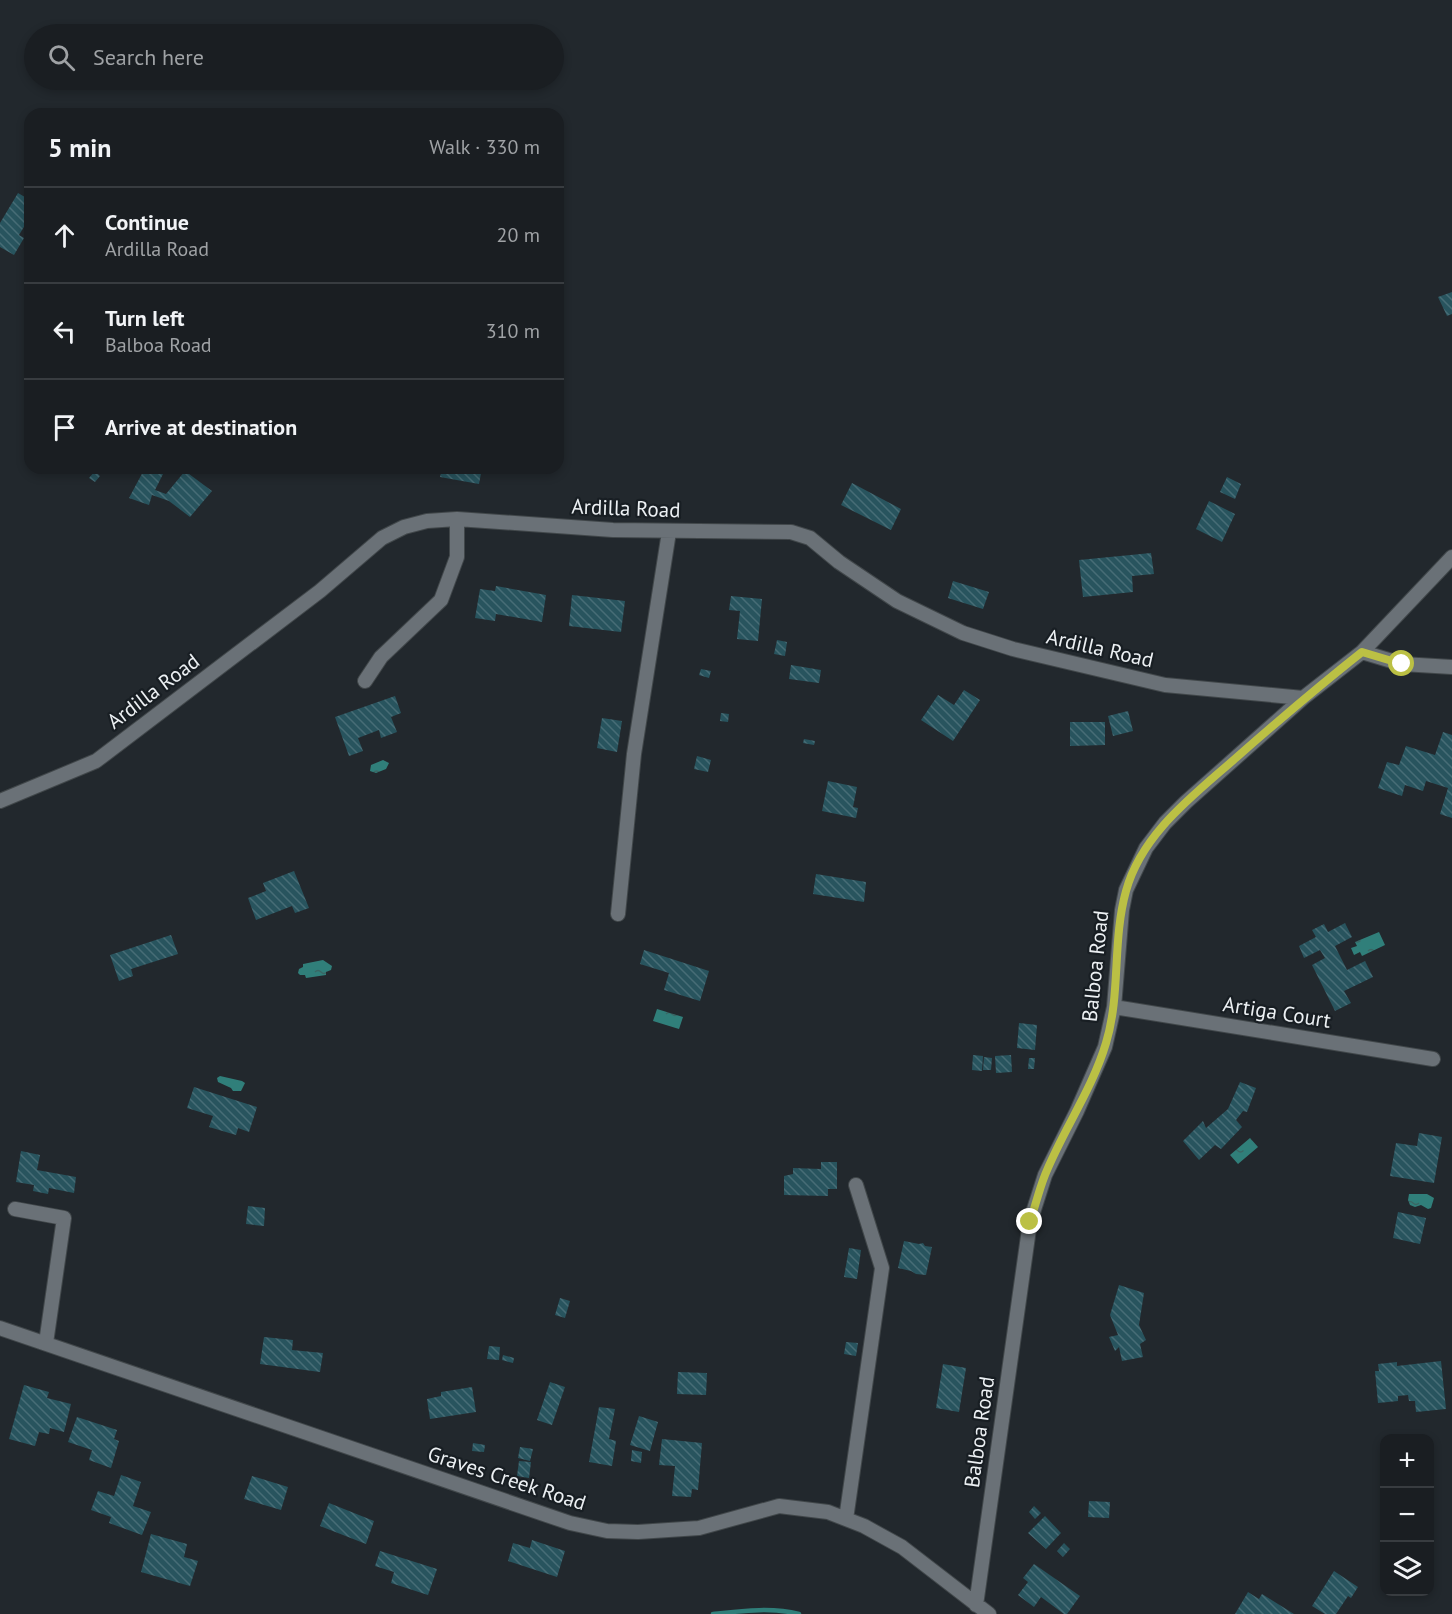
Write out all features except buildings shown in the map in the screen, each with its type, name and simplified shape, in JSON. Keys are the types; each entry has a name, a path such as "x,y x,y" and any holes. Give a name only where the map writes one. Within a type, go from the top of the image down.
{"street":[{"name":"Ardilla Road","path":"0,801 96,761 320,591 382,538 404,527 427,521 457,519 669,532 791,532 810,538 839,562 897,601 963,633 1013,650 1166,685 1303,698"},
{"path":"365,681 381,657 441,600 457,557 457,519"},
{"path":"618,914 634,754 669,532"},
{"name":"Balboa Road","path":"976,1605 1030,1222 1045,1175 1099,1064 1110,1031 1126,890 1146,848 1165,823 1303,698 1362,652 1452,557"},
{"path":"1362,652 1402,664 1452,668"},
{"name":"Artiga Court","path":"1114,1007 1433,1059"},
{"path":"846,1519 882,1268 856,1185"},
{"path":"15,1209 64,1218 46,1343"},
{"name":"Graves Creek Road","path":"0,1328 579,1526 607,1532 678,1530 699,1528 779,1506 828,1512 864,1526 902,1547 989,1614"}],"water":[{"path":"383,760 389,763 386,769 376,773 370,771 371,765"},
{"path":"1379,932 1385,945 1362,956 1360,952 1354,955 1351,948 1357,946 1355,942"},
{"path":"323,960 332,966 326,975 306,978 305,975 298,973 303,964"},
{"path":"657,1009 683,1017 679,1029 653,1021"},
{"path":"220,1076 245,1083 241,1091 233,1091 218,1082 217,1078"},
{"path":"1250,1138 1258,1147 1238,1164 1230,1155"},
{"path":"1409,1194 1427,1194 1434,1198 1431,1208 1410,1205"}],"waterway":[{"path":"713,1614 767,1610 799,1614"}],"route":[{"path":"1030,1222 1045,1175 1099,1064 1110,1031 1122,910 1126,890 1146,848 1165,823 1186,802 1303,698 1362,652 1402,664"}]}
